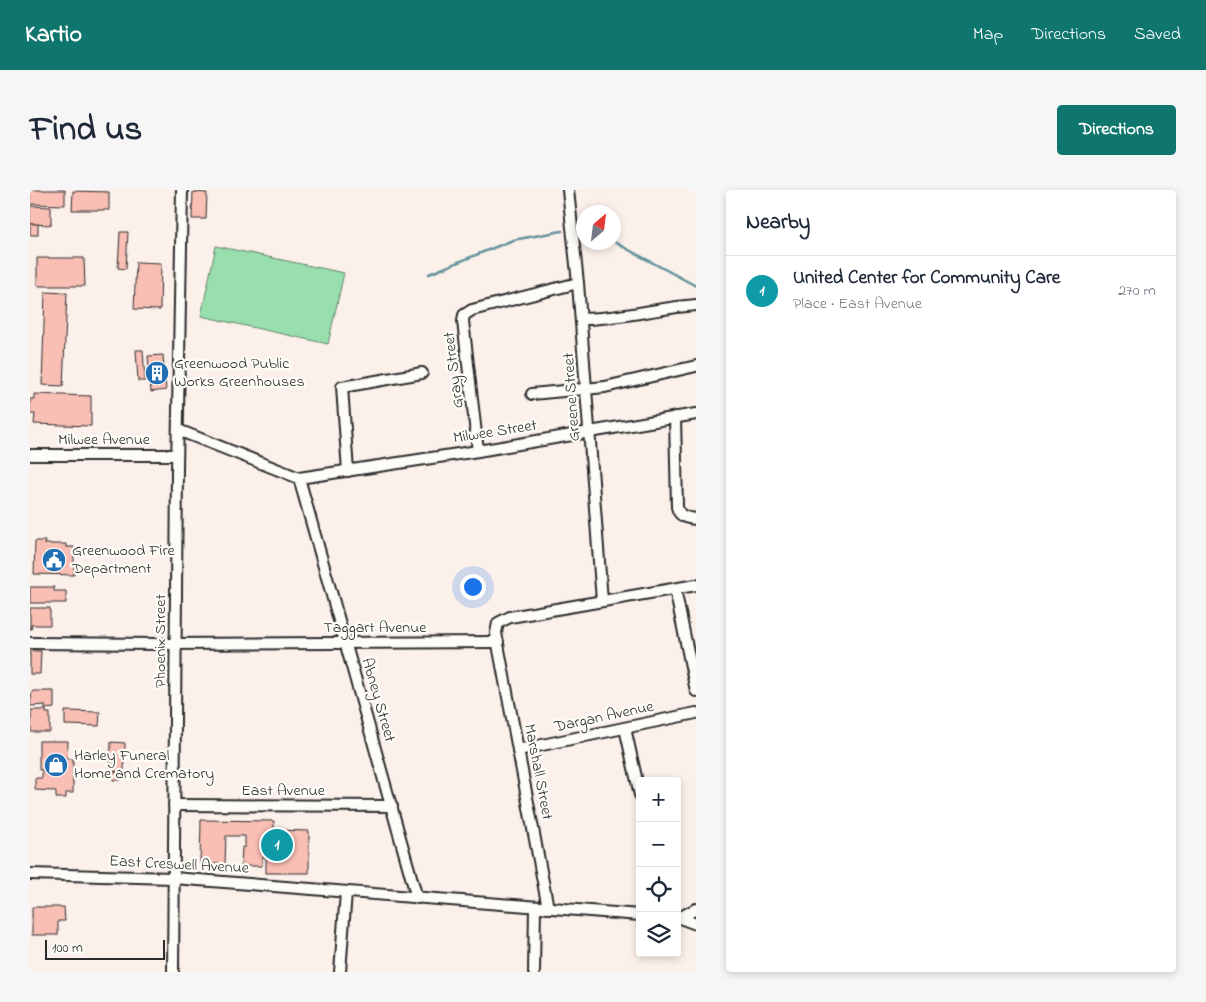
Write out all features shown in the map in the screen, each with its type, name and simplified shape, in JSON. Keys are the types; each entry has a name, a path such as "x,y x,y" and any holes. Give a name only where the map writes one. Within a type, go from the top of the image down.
{"street":[{"name":"Phoenix Street","path":"173,972 177,455 182,190"},
{"name":"Greene Street","path":"568,190 581,319 602,601"},
{"name":"Gray Street","path":"478,451 463,321 464,315 472,310 578,283"},
{"path":"581,319 599,319 670,307 696,305"},
{"path":"532,394 605,387 696,366"},
{"path":"348,471 342,387 422,373"},
{"name":"Milwee Street","path":"299,478 478,451 696,414"},
{"path":"675,417 677,507 683,517 696,519"},
{"path":"178,430 299,478"},
{"name":"Milwee Avenue","path":"30,455 177,455"},
{"name":"Abney Street","path":"299,478 417,898"},
{"path":"498,642 498,623 504,619 696,585"},
{"path":"675,589 696,691"},
{"name":"Taggart Avenue","path":"30,643 498,642"},
{"name":"Marshall Street","path":"498,642 548,908"},
{"name":"Dargan Avenue","path":"518,750 696,713"},
{"path":"625,728 636,777"},
{"name":"East Avenue","path":"174,805 392,806"},
{"name":"East Creswell Avenue","path":"30,874 174,878 636,915"},
{"path":"340,972 346,892"},
{"path":"534,972 535,907"},
{"path":"681,916 696,909"},
{"path":"681,918 696,924"}],"green space":[{"path":"216,246 344,273 328,344 201,316"}],"building":[{"path":"30,190 65,190 65,205 30,204"},
{"path":"73,191 109,192 109,210 72,210"},
{"path":"193,192 207,193 206,219 192,219"},
{"path":"30,206 51,207 51,225 30,224"},
{"path":"30,224 38,224 38,235 30,235"},
{"path":"120,232 128,232 126,269 118,268"},
{"path":"37,258 84,258 85,286 37,286"},
{"path":"136,262 161,263 160,310 134,309"},
{"path":"45,292 67,293 63,386 42,385"},
{"name":"Greenwood Public Works Greenhouses","path":"136,350 143,350 145,381 138,381"},
{"name":"Greenwood Public Works Greenhouses","path":"163,355 166,390 151,392 148,356"},
{"path":"34,394 91,396 91,426 34,424 35,414 30,414 30,399 34,399"},
{"name":"Greenwood Fire Department","path":"35,541 45,541 44,544 66,544 66,547 74,547 74,575 34,574"},
{"path":"30,587 54,587 54,591 66,591 66,603 30,603"},
{"path":"30,608 50,608 50,625 31,625 32,629 30,629"},
{"path":"30,651 41,651 40,674 30,674"},
{"path":"32,691 54,691 54,708 45,709 45,705 30,706"},
{"path":"31,710 46,710 46,713 50,713 50,732 31,732"},
{"path":"65,711 100,712 99,726 65,725"},
{"name":"Harley Funeral Home and Crematory","path":"39,741 68,741 67,759 73,759 73,793 66,793 66,798 56,798 56,791 35,790 35,778 42,778 42,770 39,770"},
{"path":"111,742 125,743 124,772 110,771"},
{"path":"113,772 120,773 120,780 113,780"},
{"path":"201,820 274,821 274,830 309,831 309,873 266,873 266,857 262,857 262,866 241,866 242,847 245,847 245,836 226,836 225,864 200,864"},
{"path":"32,907 64,907 65,921 58,921 58,935 32,935"}],"waterway":[{"path":"429,274 513,240 562,231"},
{"path":"621,246 696,286"}],"place":[{"name":"Greenwood Public Works Greenhouses","path":"157,373"},
{"name":"Greenwood Fire Department","path":"54,560"},
{"name":"Harley Funeral Home and Crematory","path":"56,765"},
{"name":"United Center for Community Care","path":"277,845"}]}
